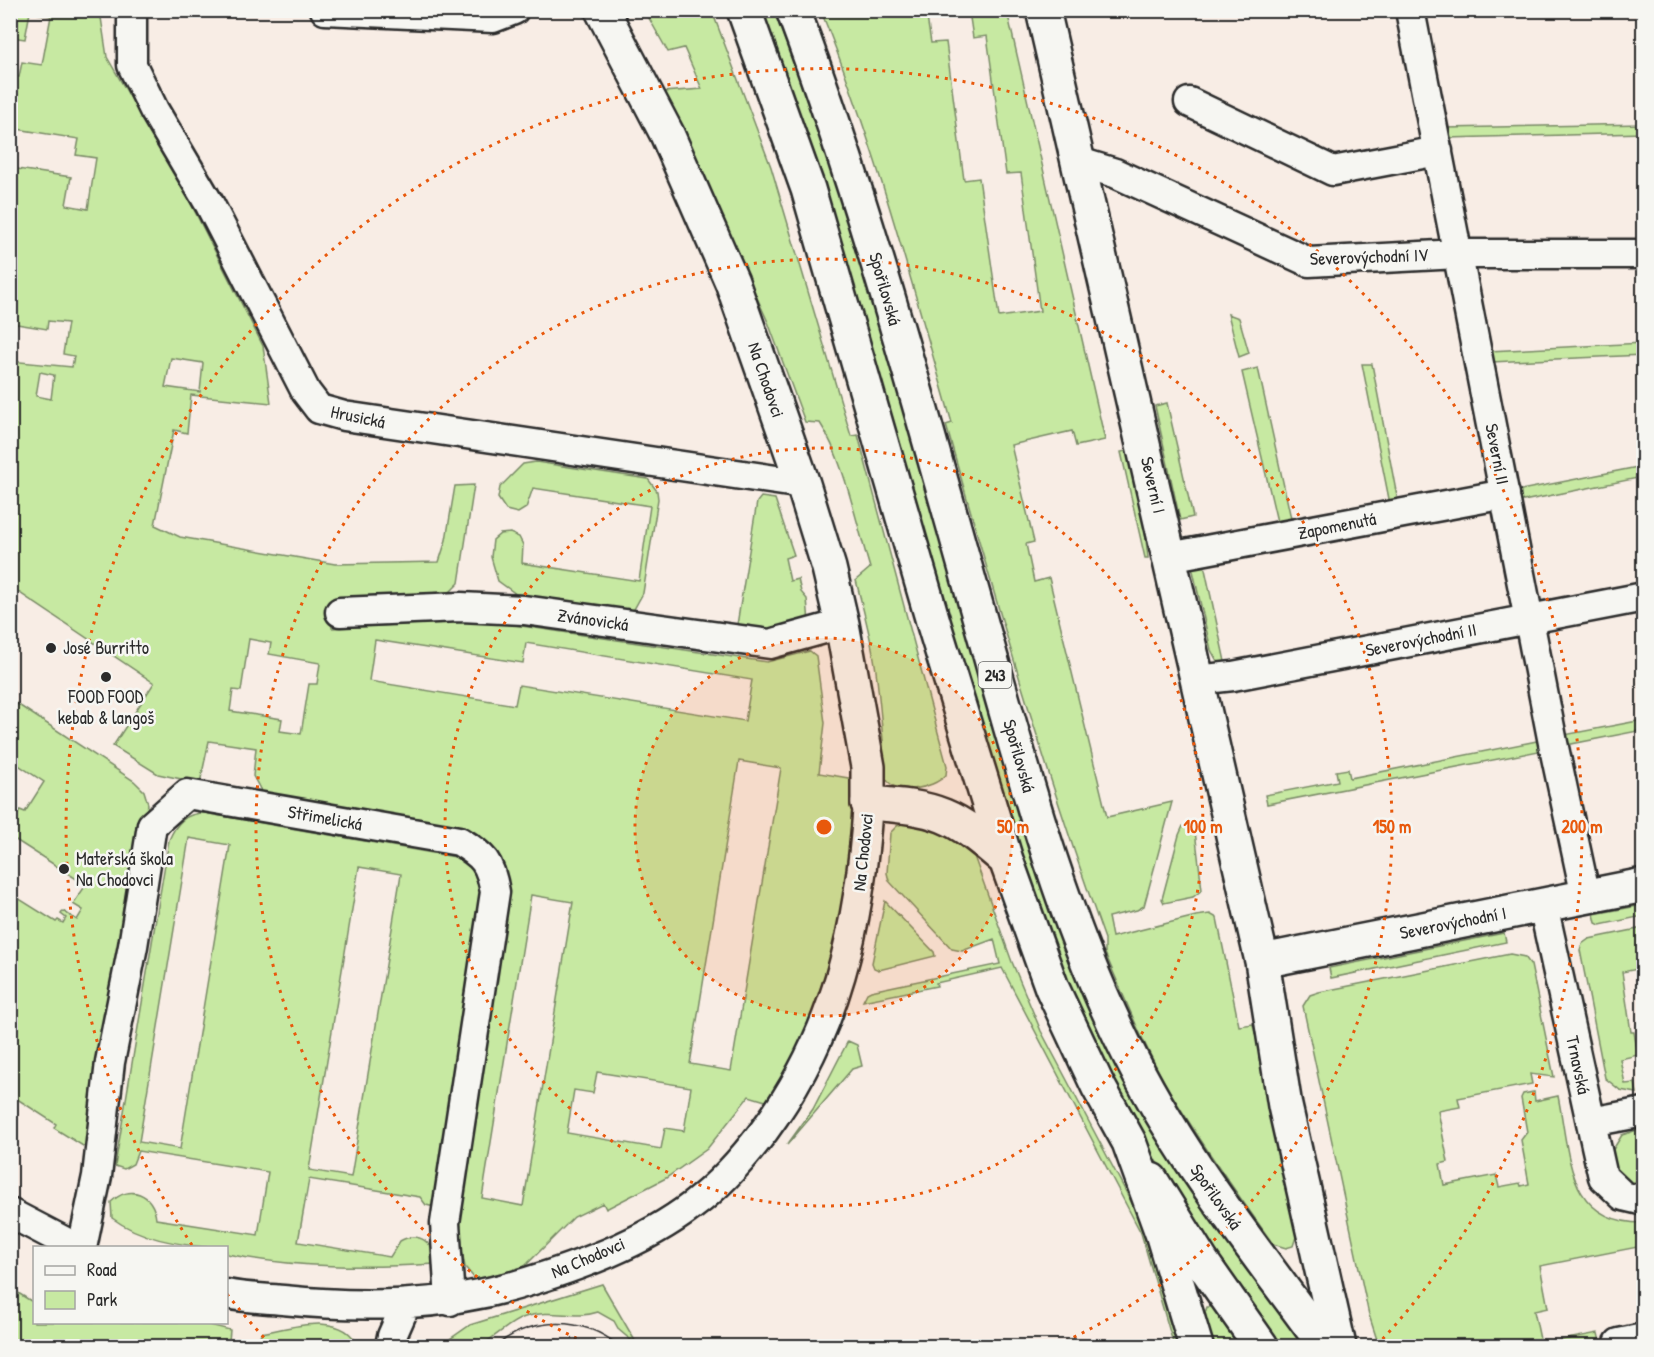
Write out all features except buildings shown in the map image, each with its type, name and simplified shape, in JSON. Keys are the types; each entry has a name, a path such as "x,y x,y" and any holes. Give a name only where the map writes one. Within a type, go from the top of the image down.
{"main road":[{"name":"Na Chodovci","path":"602,10 667,134 732,282 803,484 829,568 842,624 868,767 868,803"},
{"name":"243","path":"744,10 808,189 932,616 1006,860 1052,987 1098,1086 1129,1142"},
{"name":"Spořilovská","path":"793,10 860,203 1022,767 1087,960 1123,1044 1173,1133 1230,1217 1325,1347"},
{"name":"Severní I","path":"1043,10 1262,961 1284,1106 1339,1347"},
{"path":"868,803 934,810 974,832 1006,860"},
{"name":"Severovýchodní I","path":"1262,961 1644,885"},
{"path":"1129,1142 1162,1233 1196,1347"},
{"path":"1129,1142 1202,1262 1260,1347"}],"street":[{"name":"Hrusická","path":"132,10 132,65 154,110 210,205 306,392 320,409 344,417 495,441 803,484"},
{"path":"325,10 493,18 514,10"},
{"name":"Severní II","path":"1410,10 1529,619 1586,897"},
{"path":"1189,102 1333,171 1438,152"},
{"name":"Severovýchodní IV","path":"1079,162 1115,173 1309,262 1458,254 1644,254"},
{"name":"Zapomenutá","path":"1169,557 1505,494"},
{"name":"Severovýchodní II","path":"1197,680 1233,676 1644,597"},
{"name":"Zvánovická","path":"340,612 461,607 524,610 770,645 842,624"},
{"name":"Střimelická","path":"80,1246 97,1176 110,1062 133,946 152,825 187,794 459,841 481,853 491,871 495,892 446,1223 450,1301"},
{"name":"Na Chodovci","path":"228,1294 311,1303 406,1304 450,1301 554,1274 630,1241 673,1219 698,1202 734,1169 752,1147 804,1071 825,1027 838,988 858,896 868,803"},
{"name":"Trnavská","path":"1543,905 1603,1177 1623,1196 1644,1201"},
{"path":"1591,1122 1644,1112"},
{"path":"10,1213 75,1246"},
{"path":"390,1347 392,1336 406,1304"}],"green space":[{"path":"11,11 100,11 107,57 187,196 263,346 271,403 191,395 187,433 174,430 155,525 180,537 335,564 439,562 446,540 455,486 474,485 459,583 447,595 332,601 332,628 488,621 767,662 810,651 816,656 825,723 819,773 854,779 850,845 835,943 817,1007 801,1046 769,1102 749,1096 707,1149 666,1178 606,1209 603,1203 574,1217 523,1268 475,1279 465,1267 458,1229 505,877 498,854 485,842 264,796 253,776 256,748 209,741 200,783 158,774 113,746 154,683 11,587 10,361 72,367 74,356 63,354 68,323 48,321 47,329 11,323 11,168 71,177 66,205 88,209 96,158 76,155 79,139 11,128 11,76 19,77 22,62 42,65 51,16 30,12 25,39 11,37","holes":["171,358 203,363 200,392 165,387","40,372 54,375 51,399 36,396","249,639 271,643 269,654 320,663 317,684 309,684 301,734 280,731 282,719 230,711 233,690 241,691","375,640 523,663 526,643 752,680 745,721 519,685 515,705 369,681","739,761 781,768 731,1071 690,1064","531,895 573,902 523,1206 482,1198","597,1072 691,1087 684,1131 665,1128 661,1149 567,1133 574,1090 593,1093"]},
{"path":"645,11 712,11 771,167 851,436 858,435 947,766 946,775 924,787 905,789 897,787 885,777 876,671 856,580 870,568 849,493 829,438 820,423 805,422 768,322 663,92 702,89 684,48 668,52"},
{"path":"761,11 774,11 853,240 1010,789 1063,948 1108,1049 1129,1089 1175,1165 1305,1346 1280,1346 1242,1295 1173,1190 1126,1110 1059,968 999,795 821,177"},
{"path":"821,11 926,11 931,43 946,42 964,180 979,178 999,317 1040,311 1021,173 1006,174 987,36 973,38 969,11 1007,11 1105,440 1076,446 1072,431 1011,445 1034,542 1026,544 1034,582 1049,578 1107,817 1172,802 1144,906 1108,917 1112,937 1196,916 1210,914 1217,918 1239,1026 1253,1024 1298,1231 1293,1246 1286,1248 1273,1244 1184,1114 1153,1061 1105,953 1105,939 1041,748 983,555 946,425 952,423 892,215 859,112"},
{"path":"1643,124 1644,133 1447,138 1445,128"},
{"path":"1228,314 1239,318 1249,353 1239,357"},
{"path":"1643,343 1643,355 1491,362 1489,351"},
{"path":"1362,364 1372,364 1398,502 1390,504"},
{"path":"1258,368 1292,523 1278,526 1242,372"},
{"path":"1167,403 1193,517 1180,520 1155,406"},
{"path":"1132,450 1140,486 1148,558 1145,558 1121,452"},
{"path":"536,462 648,479 657,491 658,499 643,593 633,611 624,613 516,594 498,581 491,557 493,540 500,534 510,533 519,537 523,545 522,563 639,581 650,506 533,488 526,508 518,513 506,510 498,498 500,487 523,464"},
{"path":"1643,466 1643,477 1518,502 1516,491"},
{"path":"761,497 775,499 794,555 785,558 790,581 798,579 801,592 807,599 809,623 776,633 737,625 757,502"},
{"path":"1203,560 1226,666 1217,661 1211,650 1191,562"},
{"path":"11,700 134,781 144,791 148,804 88,1146 83,1146 54,1128 56,1124 11,1095 10,893 56,922 58,920 63,923 66,918 61,914 63,911 77,920 83,910 73,904 86,885 11,837 11,825 20,810 25,812 44,782 11,760"},
{"path":"1643,720 1643,730 1566,745 1564,735"},
{"path":"1542,740 1544,750 1267,804 1265,795 1338,781 1336,771 1348,769 1350,778"},
{"path":"204,813 455,857 460,854 483,880 435,1207 426,1205 420,1197 309,1179 298,1242 390,1257 400,1241 414,1237 430,1245 436,1264 331,1266 253,1259 228,1254 228,1246 197,1246 152,1237 124,1226 112,1218 111,1202 118,1196 133,1193 145,1197 154,1210 156,1219 258,1235 268,1172 138,1151 133,1164 124,1169 115,1166 169,840 182,820","holes":["189,838 230,845 180,1149 139,1142","359,867 401,874 351,1177 309,1170"]},
{"path":"909,821 921,822 970,845 1012,962 1041,1031 1144,1226 1165,1289 1179,1346 1174,1346 1141,1233 1002,968 936,983 937,986 863,1001 867,993 871,991 1000,964 994,939 962,951 952,949 889,881 887,873 890,833 897,826"},
{"path":"1189,823 1195,831 1202,890 1193,897 1164,903 1162,899 1179,835 1183,826"},
{"path":"885,901 934,952 935,956 879,970 874,968 872,963"},
{"path":"1643,905 1643,916 1600,925 1596,923 1594,914"},
{"path":"1643,928 1643,968 1622,972 1631,1032 1634,1032 1638,1055 1620,1059 1625,1084 1635,1083 1637,1093 1620,1090 1605,1078 1580,950 1582,944 1589,939"},
{"path":"1504,933 1506,942 1331,978 1329,968"},
{"path":"1510,954 1525,957 1531,965 1554,1077 1530,1074 1532,1084 1458,1098 1460,1107 1438,1111 1448,1162 1440,1164 1444,1185 1496,1175 1499,1187 1520,1183 1521,1186 1529,1184 1521,1140 1527,1132 1521,1098 1523,1094 1534,1092 1535,1101 1558,1096 1570,1162 1576,1182 1585,1198 1599,1211 1618,1220 1643,1223 1643,1246 1540,1266 1548,1308 1534,1311 1541,1344 1598,1333 1601,1346 1379,1346 1369,1315 1303,1006 1310,995 1319,992"},
{"path":"848,1041 857,1045 862,1066 852,1069 787,1145 813,1109"},
{"path":"1643,1128 1643,1188 1633,1187 1616,1174 1612,1151 1622,1135"},
{"path":"602,1284 638,1346 619,1330 614,1321 598,1312 581,1315 545,1314 525,1317 478,1346 464,1348 440,1346 470,1325"},
{"path":"10,1288 31,1301 33,1300 33,1324 206,1324 230,1330 229,1341 258,1344 261,1333 315,1324 341,1328 351,1335 358,1346 11,1346"},
{"path":"1207,1307 1212,1307 1242,1346 1212,1346 1205,1313"}],"tram line":[{"path":"496,1346 525,1329 558,1324 590,1329 619,1346"},
{"path":"528,1346 555,1340 586,1346"}],"place":[{"name":"José Burritto","path":"51,648"},
{"name":"FOOD FOOD kebab & langoš","path":"106,677"},
{"name":"Mateřská škola Na Chodovci","path":"64,869"}]}
